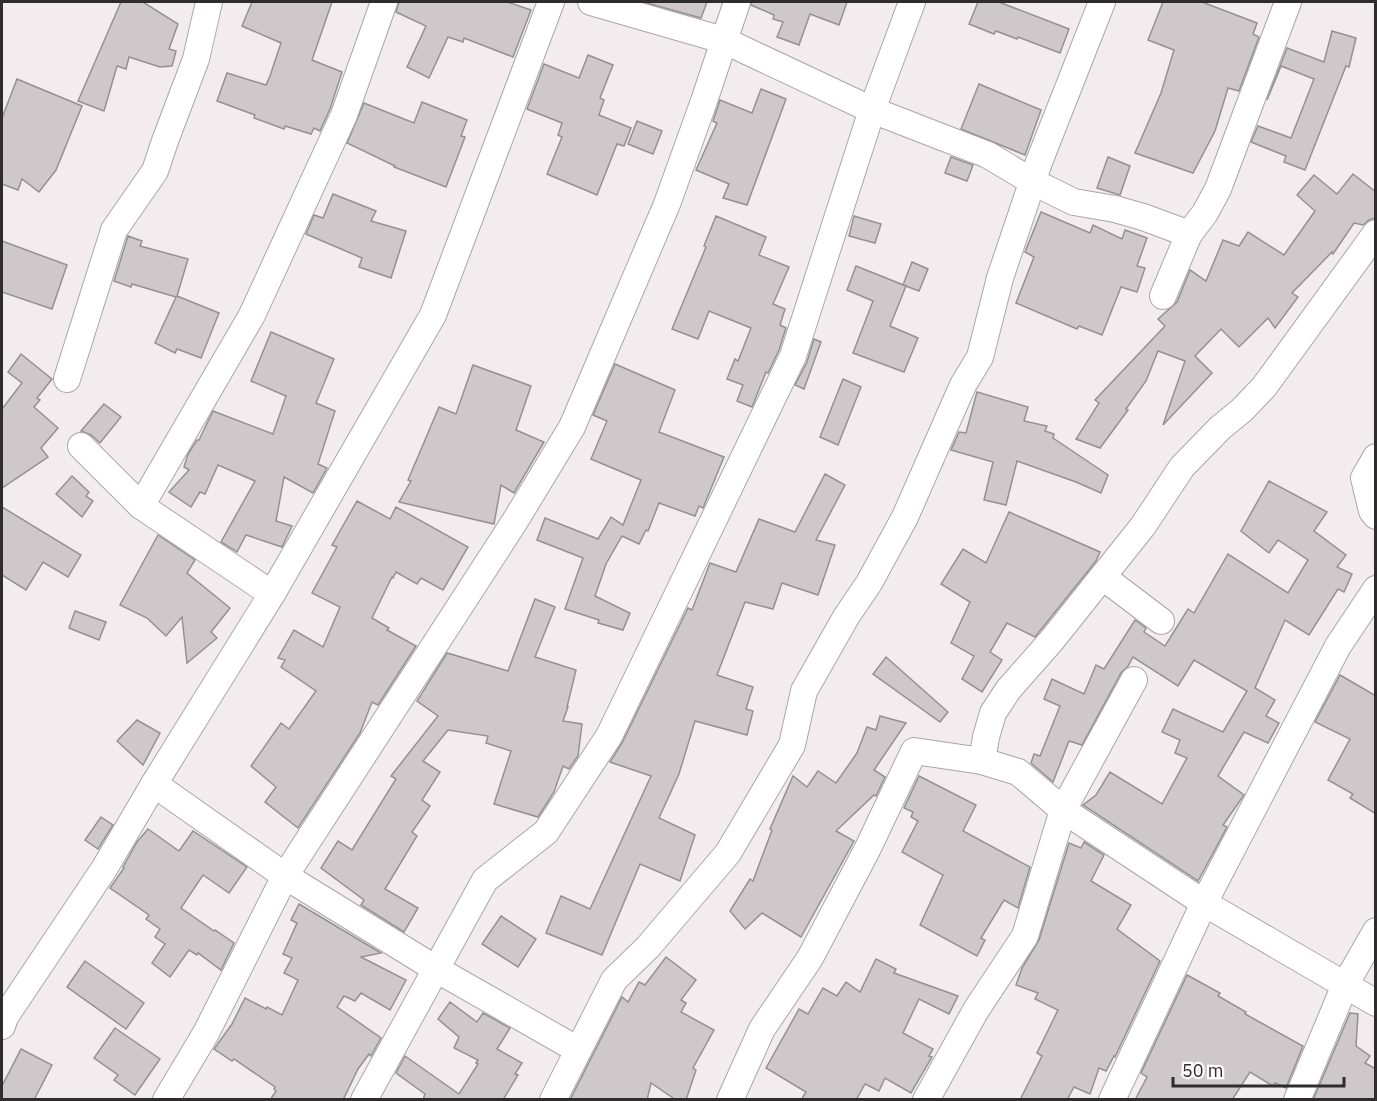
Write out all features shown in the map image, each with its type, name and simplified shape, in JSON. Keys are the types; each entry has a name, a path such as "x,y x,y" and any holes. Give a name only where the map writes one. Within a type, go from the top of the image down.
{"street":[{"path":"67,379 114,230 155,171 196,59 209,2"},
{"path":"141,506 252,315 344,115 384,2"},
{"path":"2,1026 5,1017 104,869 272,594 433,315 551,2"},
{"path":"591,2 723,40 872,110 988,155 1032,183 1074,202 1134,214 1189,234"},
{"path":"166,1100 206,1033 285,876 515,521 572,427 667,204 736,2"},
{"path":"364,1100 485,880 546,832 609,736 793,356 872,110 912,2"},
{"path":"553,1100 614,980 648,947 728,853 792,745 804,691 846,617 869,584 905,518 963,385 980,357 1000,278 1032,183 1102,2"},
{"path":"1163,296 1189,234 1205,213 1218,189 1288,2"},
{"path":"982,762 993,713 1008,690 1143,526 1182,466 1264,387 1376,233"},
{"path":"81,446 141,506 272,594"},
{"path":"1376,456 1364,478 1372,511 1376,516"},
{"path":"1103,577 1161,621"},
{"path":"1112,1100 1204,903 1338,646 1376,589"},
{"path":"926,1100 976,1010 1025,936 1063,810 1134,680"},
{"path":"730,1100 762,1029 810,958 867,850 914,751 982,762 1018,772 1063,810 1204,903 1376,1003"},
{"path":"154,784 285,876 436,969 578,1050"},
{"path":"1297,1100 1346,986 1376,932"}],"building":[{"path":"121,2 143,2 178,24 169,49 176,51 172,66 160,67 129,57 126,69 117,66 104,111 78,101"},
{"path":"252,2 332,2 312,60 342,72 320,131 314,128 311,134 285,126 284,129 217,101 227,73 266,85 270,76 281,43 242,26"},
{"path":"399,2 507,2 531,10 513,57 464,38 463,42 448,37 429,78 407,67 426,26 396,12"},
{"path":"643,2 707,2 701,18"},
{"path":"752,2 847,2 839,25 810,14 799,45 777,37 783,22 773,19 774,15 751,5"},
{"path":"978,2 999,2 1069,29 1060,53 1018,37 1017,39 996,31 994,34 969,24"},
{"path":"1163,2 1202,2 1257,23 1253,34 1259,37 1239,91 1228,88 1215,131 1193,173 1135,153 1161,93 1174,50 1148,40"},
{"path":"1332,31 1356,38 1349,67 1346,66 1305,170 1284,162 1286,156 1251,142 1258,126 1291,138 1314,79 1281,66 1267,100 1287,48 1324,62"},
{"path":"588,55 613,65 600,98 604,100 599,115 631,128 624,146 617,144 597,195 547,174 562,137 558,135 562,123 527,109 544,64 579,78"},
{"path":"17,79 82,106 56,170 39,192 22,179 18,190 2,184 2,118"},
{"path":"979,84 1041,110 1025,155 961,129"},
{"path":"761,89 786,99 747,205 723,198 729,184 696,170 717,123 713,121 720,100 752,113"},
{"path":"422,102 467,120 461,136 465,137 446,187 394,167 347,143 364,103 414,123"},
{"path":"637,121 662,131 653,154 628,144"},
{"path":"951,157 973,165 967,181 945,173"},
{"path":"1108,157 1130,166 1120,195 1097,188"},
{"path":"1353,174 1376,192 1375,218 1363,225 1354,223 1333,254 1332,252 1292,293 1298,297 1275,328 1268,318 1239,347 1221,329 1195,356 1212,373 1163,425 1185,361 1158,351 1146,381 1100,448 1076,439 1099,403 1095,400 1165,326 1158,319 1177,302 1190,270 1206,281 1223,240 1239,246 1248,232 1284,255 1315,211 1297,195 1314,175 1337,194"},
{"path":"333,194 376,211 371,221 406,231 391,278 359,267 362,258 306,234 314,215 323,218"},
{"path":"1041,212 1090,233 1093,225 1122,239 1125,230 1147,238 1137,266 1145,268 1137,292 1121,287 1102,335 1079,326 1077,329 1016,303 1034,257 1025,252"},
{"path":"716,216 766,237 759,255 789,267 773,304 785,309 780,325 786,328 779,350 768,373 766,372 752,407 737,401 743,385 727,379 735,359 738,361 751,328 709,311 698,339 672,329 706,247 704,246"},
{"path":"854,216 881,224 875,243 849,236"},
{"path":"128,236 142,241 140,246 188,259 177,296 219,313 201,358 177,349 175,353 155,343 176,297 114,281"},
{"path":"2,241 67,265 52,309 2,292"},
{"path":"912,262 928,269 919,291 903,285"},
{"path":"856,266 906,286 890,326 918,338 904,372 853,353 873,301 847,290"},
{"path":"271,332 334,359 316,403 335,411 318,464 327,468 313,493 284,477 276,521 292,526 282,547 246,535 237,552 221,542 255,481 218,465 205,494 200,492 191,507 169,492 189,470 184,467 188,454 199,440 213,411 273,434 286,396 251,381"},
{"path":"814,339 821,342 804,389 795,385 807,362"},
{"path":"21,354 52,379 37,398 40,400 34,407 58,428 41,448 48,457 2,488 2,409 22,383 8,372"},
{"path":"615,364 675,390 659,432 724,457 703,508 699,506 695,516 659,503 648,531 646,530 639,544 622,536 606,564 595,596 630,613 623,630 598,623 599,620 565,609 583,558 537,540 545,518 598,539 611,517 623,525 641,480 591,459 607,421 593,415"},
{"path":"473,365 531,386 516,430 544,442 514,493 501,485 494,524 399,502 411,481 408,480 439,407 456,414"},
{"path":"843,379 861,387 838,445 820,437"},
{"path":"977,392 1028,407 1024,421 1047,426 1045,431 1054,434 1053,438 1108,475 1101,493 1017,461 1006,505 984,500 993,462 951,450 959,432 966,433"},
{"path":"104,404 121,417 100,443 91,435 81,431"},
{"path":"825,474 845,485 816,540 835,545 818,595 782,583 773,609 745,602 717,675 753,687 746,709 753,711 747,735 695,721 679,774 659,818 695,835 680,881 640,864 602,955 546,933 561,896 590,909 651,776 610,762 622,743 688,608 692,610 710,563 736,572 759,519 795,532"},
{"path":"72,476 89,492 86,496 93,501 82,517 56,494"},
{"path":"1269,481 1327,512 1314,531 1346,555 1337,567 1352,574 1344,592 1338,589 1309,635 1285,620 1255,688 1275,700 1266,716 1279,723 1268,743 1244,732 1218,776 1244,795 1223,825 1227,827 1198,881 1083,805 1096,795 1110,772 1162,804 1187,758 1175,753 1180,740 1162,732 1173,709 1223,732 1247,691 1194,660 1178,686 1133,657 1121,673 1082,745 1069,741 1053,782 1031,763 1034,754 1040,756 1060,706 1044,699 1052,679 1084,694 1096,665 1104,669 1135,620 1146,628 1144,632 1165,646 1188,609 1194,613 1228,554 1288,593 1308,560 1278,540 1269,553 1241,531"},
{"path":"357,501 390,519 396,507 468,547 443,590 421,578 417,584 396,572 392,577 372,618 389,628 387,630 416,646 378,705 372,702 360,733 298,828 265,802 276,787 251,766 281,723 289,729 316,691 281,667 285,660 278,658 294,630 323,647 340,607 312,593 337,547 332,545"},
{"path":"2,507 81,555 68,577 43,562 26,590 2,575"},
{"path":"1009,512 1100,552 1096,561 1035,637 1007,623 990,652 1002,660 982,692 962,679 974,656 951,643 970,602 941,584 963,549 986,563"},
{"path":"158,535 195,560 187,573 230,608 211,632 217,638 187,663 182,617 166,636 147,618 120,605"},
{"path":"535,599 555,607 535,657 576,670 563,721 582,724 578,756 569,769 563,766 554,792 538,817 494,804 511,751 486,743 488,736 448,730 423,761 440,772 422,800 430,806 412,832 417,836 385,889 418,908 404,932 361,905 364,900 321,868 338,841 352,850 396,779 391,776 438,716 417,701 447,653 508,671"},
{"path":"75,611 106,622 99,640 69,628"},
{"path":"886,657 948,712 940,722 873,674"},
{"path":"1340,675 1376,696 1376,814 1350,798 1353,794 1328,780 1350,739 1315,722"},
{"path":"880,716 906,723 874,770 885,777 876,796 874,795 836,831 854,841 801,937 762,913 745,929 730,911 750,879 753,881 772,830 770,829 793,776 807,787 818,771 836,783 857,753 867,727 876,730"},
{"path":"137,720 160,733 143,765 117,741"},
{"path":"919,776 976,805 963,831 1030,867 1018,908 1004,900 981,938 985,940 977,956 920,925 943,875 902,852 918,821 911,817 913,812 904,808"},
{"path":"101,817 113,825 98,849 85,840"},
{"path":"148,829 179,851 193,831 247,867 229,893 203,875 181,908 234,943 221,970 198,953 197,955 189,950 170,977 152,963 165,944 155,937 160,929 146,919 149,915 110,888 124,868 137,842"},
{"path":"1084,842 1104,855 1091,881 1131,905 1117,929 1160,961 1115,1057 1106,1071 1099,1068 1090,1094 1074,1087 1067,1100 1020,1100 1042,1056 1037,1053 1058,1010 1035,999 1038,993 1016,985 1022,968 1039,940 1069,843 1081,848"},
{"path":"299,904 381,953 361,957 406,980 390,1010 361,993 355,1001 344,996 337,1007 381,1038 371,1056 369,1054 358,1069 343,1100 270,1100 276,1091 275,1087 234,1059 232,1061 214,1049 232,1024 245,998 282,1015 298,980 284,973 292,958 283,954 297,923 291,920"},
{"path":"501,916 536,939 518,967 482,944"},
{"path":"666,957 696,980 681,1000 686,1003 681,1012 714,1030 693,1068 696,1070 686,1100 676,1100 651,1083 647,1100 570,1100 622,997 628,1002 639,982 645,985"},
{"path":"876,959 896,969 894,973 958,996 949,1014 919,999 903,1033 933,1049 929,1056 932,1057 911,1093 885,1078 879,1091 865,1084 856,1100 801,1100 806,1092 766,1068 799,1009 808,1014 823,988 837,996 846,982 860,992"},
{"path":"85,961 144,1003 126,1029 67,987"},
{"path":"1187,975 1220,993 1218,996 1246,1012 1245,1014 1303,1046 1286,1088 1275,1083 1273,1086 1250,1072 1232,1100 1135,1100 1147,1077 1141,1073"},
{"path":"450,1002 477,1022 483,1013 510,1028 497,1049 522,1063 515,1074 518,1075 503,1100 423,1100 425,1094 396,1073 405,1056 459,1094 478,1064 476,1063 478,1060 454,1048 459,1037 438,1019"},
{"path":"1350,1013 1358,1014 1356,1046 1370,1056 1365,1063 1376,1069 1376,1100 1313,1100"},
{"path":"115,1028 160,1059 135,1095 114,1080 118,1075 94,1058"},
{"path":"21,1049 52,1065 34,1100 2,1100 2,1086"}]}
